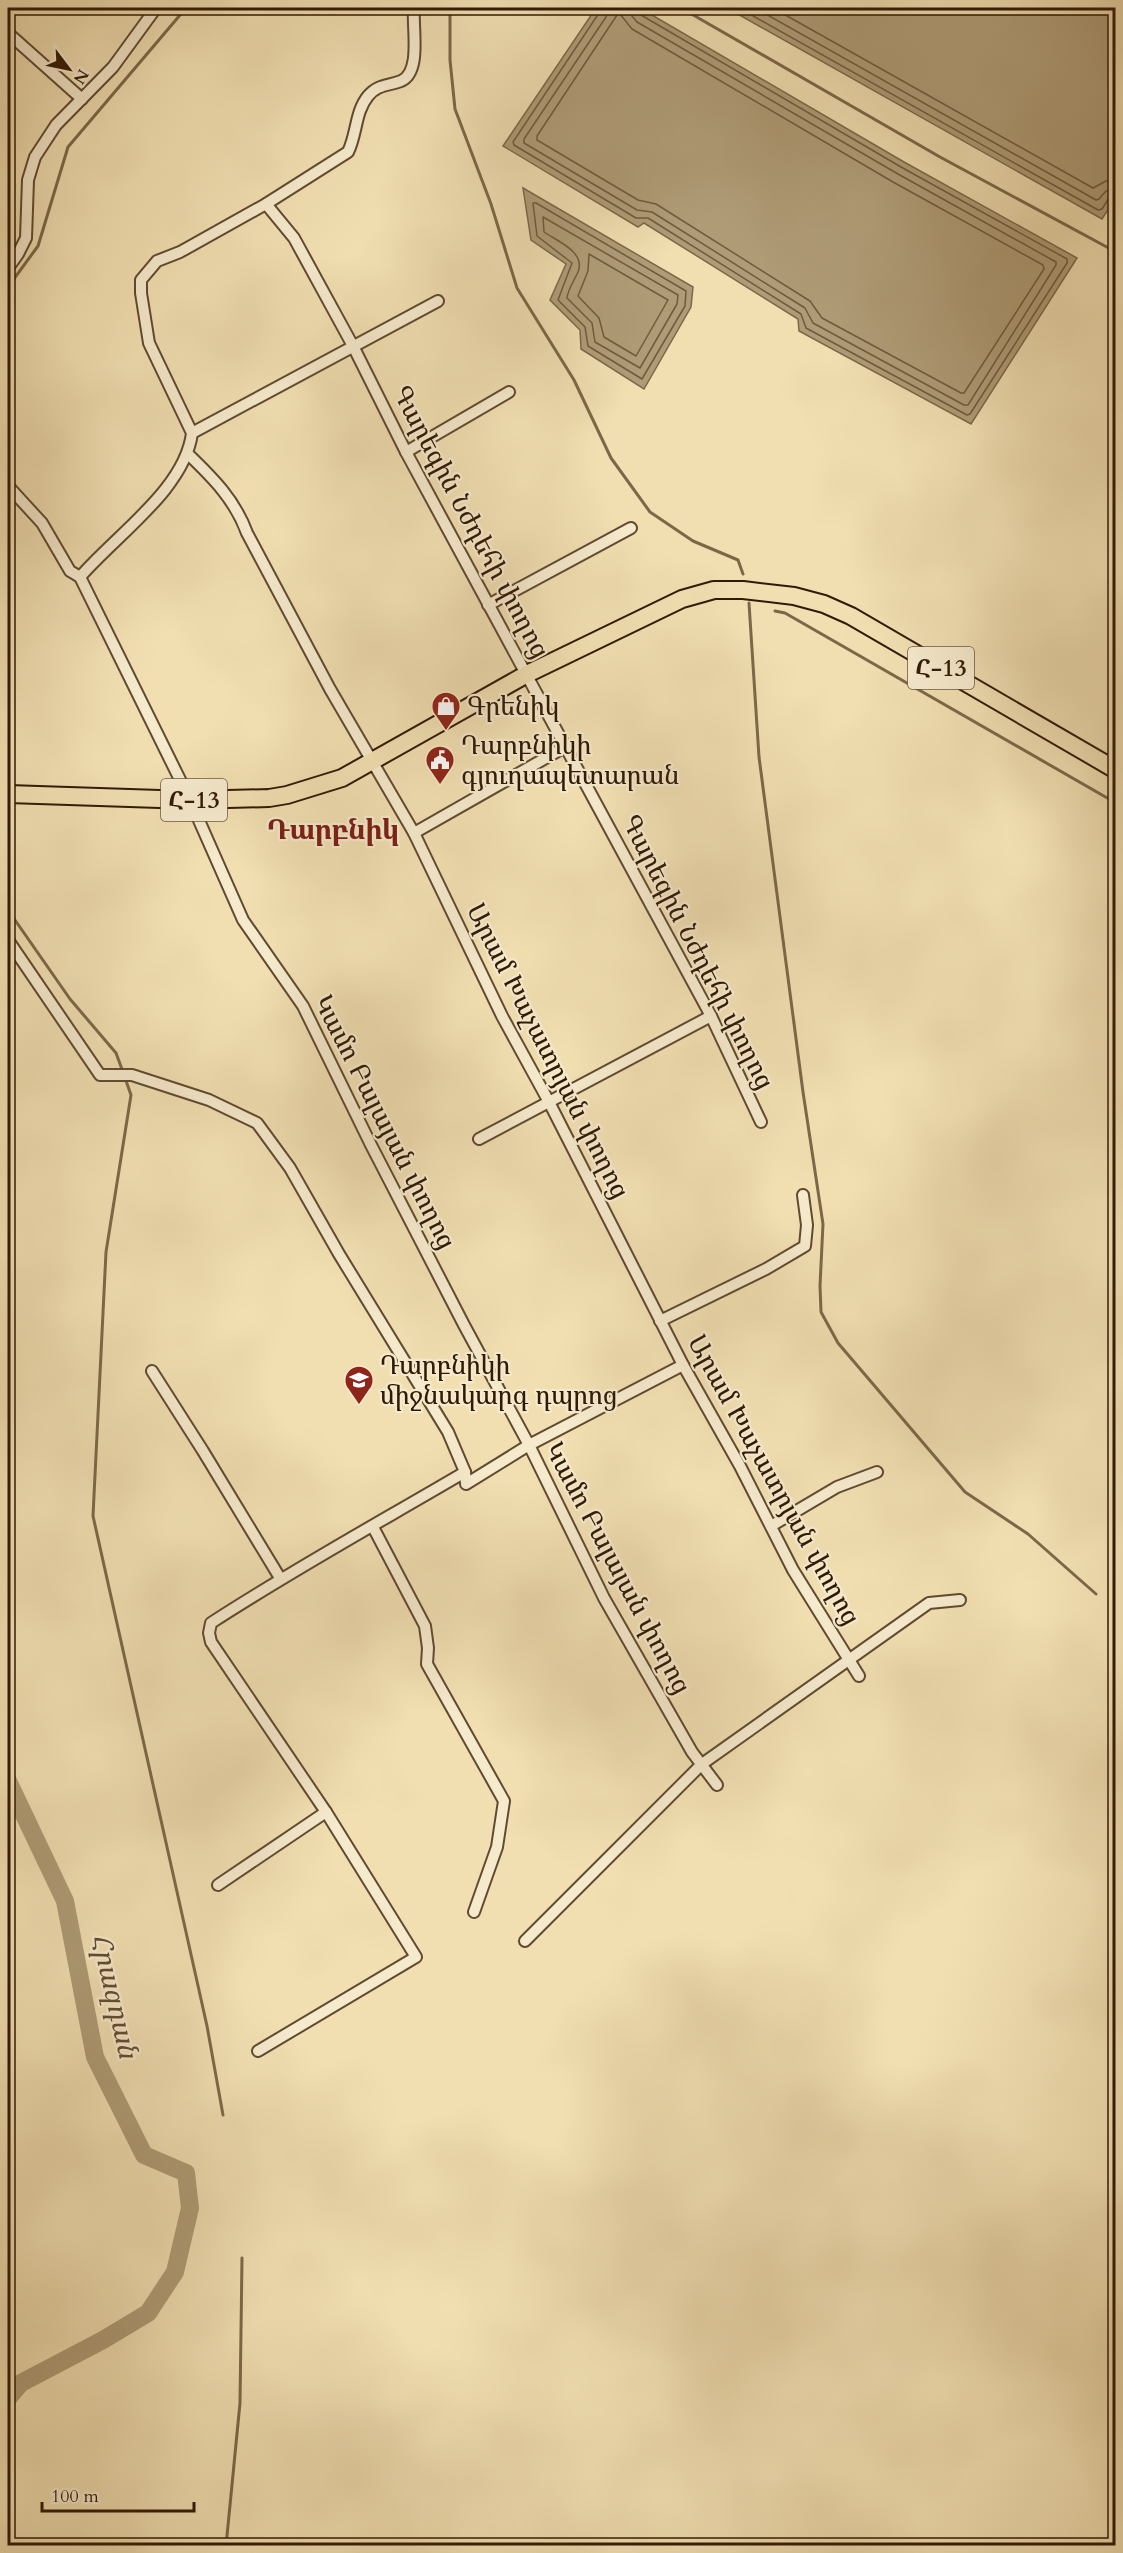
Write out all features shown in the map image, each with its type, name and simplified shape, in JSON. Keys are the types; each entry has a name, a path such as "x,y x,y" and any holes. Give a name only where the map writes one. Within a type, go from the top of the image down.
{"main road":[{"name":"Հ-13","path":"8,795 190,800 269,798 329,783 373,761 527,674 682,599 714,590 794,596 824,604 851,616 1112,767"}],"street":[{"path":"8,268 26,238 28,180 35,157 56,125 112,67 156,8"},
{"path":"81,577 99,555 156,500 173,480 188,454 192,433 150,343 141,293 141,280 157,261 180,252 266,204 348,152 354,140 360,110 368,96 380,85 401,81 410,74 414,63 414,8"},
{"path":"8,33 82,99"},
{"name":"Գարեգին Նժդեհի փողոց","path":"266,204 294,238 353,346 406,452 711,1016 761,1122"},
{"path":"192,433 438,302"},
{"path":"406,452 510,392"},
{"name":"Արամ Խաչատրյան փողոց","path":"188,454 217,483 240,512 247,532 330,689 414,833 502,1016 549,1102 683,1365 793,1570 859,1676"},
{"name":"Կամո Բալայան փողոց","path":"8,486 42,523 70,571 81,577 190,800 243,920 303,1006 459,1316 529,1445 609,1607 692,1752 717,1785"},
{"path":"488,605 631,528"},
{"path":"414,833 565,747"},
{"path":"8,939 99,1075 132,1075 209,1100 257,1123 290,1168 339,1254 448,1431 465,1472 466,1484 529,1445 683,1365"},
{"path":"479,1139 711,1016"},
{"path":"660,1321 766,1269 806,1246 807,1225 803,1195"},
{"path":"152,1371 280,1578"},
{"path":"258,2051 416,1957 326,1812 217,1652 209,1633 211,1623 280,1578 373,1527 465,1472"},
{"path":"771,1526 837,1487 877,1472"},
{"path":"373,1527 425,1626 428,1648 427,1664 504,1801 497,1847 474,1912"},
{"path":"525,1941 702,1764 929,1603 960,1600"},
{"path":"218,1884 326,1812"}],"water":[{"path":"596,8 640,8 904,162 1077,258 971,424 799,331 798,319 644,223 638,227 503,146"},
{"path":"727,8 1115,8 1115,199 1102,219"},
{"path":"523,188 693,287 691,307 644,389 581,349 580,330 550,300 566,264 531,240"}],"waterway":[{"path":"8,287 38,246 68,147 186,8"},
{"path":"450,8 450,60 455,109 491,204 517,288 574,380 611,458 650,512 693,541 738,560 743,574"},
{"path":"681,8 940,157 1116,252"},
{"path":"749,603 759,757 803,1092 823,1224 821,1312 838,1343 965,1492 1028,1534 1096,1594"},
{"path":"775,611 785,613 1116,803"},
{"path":"8,910 70,999 116,1053 123,1072"},
{"path":"125,1078 131,1095 106,1252 93,1516 207,2026 223,2115"},
{"path":"1110,1606 1116,1612"},
{"name":"Հրազդան","path":"8,1781 65,1901 95,2057 144,2155 186,2173 190,2208 175,2272 148,2313 103,2340 21,2383 8,2398"},
{"path":"226,2546 240,2403 242,2258"}],"place":[{"name":"Գրենիկ","path":"446,732"},
{"name":"Դարբնիկի գյուղապետարան","path":"440,786"},
{"name":"Դարբնիկի միջնակարգ դպրոց","path":"359,1406"}],"district":[{"name":"Դարբնիկ","path":"333,830"}]}
